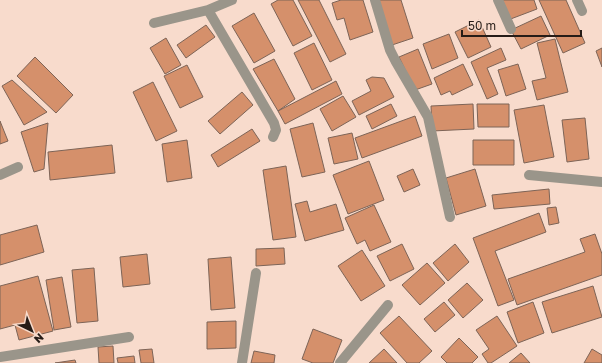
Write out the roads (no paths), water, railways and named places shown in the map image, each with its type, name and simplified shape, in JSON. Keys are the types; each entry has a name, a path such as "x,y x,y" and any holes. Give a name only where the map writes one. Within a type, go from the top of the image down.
{"street":[{"path":"154,23 208,10 232,0"},
{"path":"375,0 390,50 428,117 450,217"},
{"path":"498,0 510,28"},
{"path":"577,0 582,11"},
{"path":"208,10 274,123 276,130 273,138"},
{"path":"0,175 18,167"},
{"path":"529,175 602,182"},
{"path":"242,363 256,273"},
{"path":"340,363 388,305"},
{"path":"0,358 128,337"}]}
